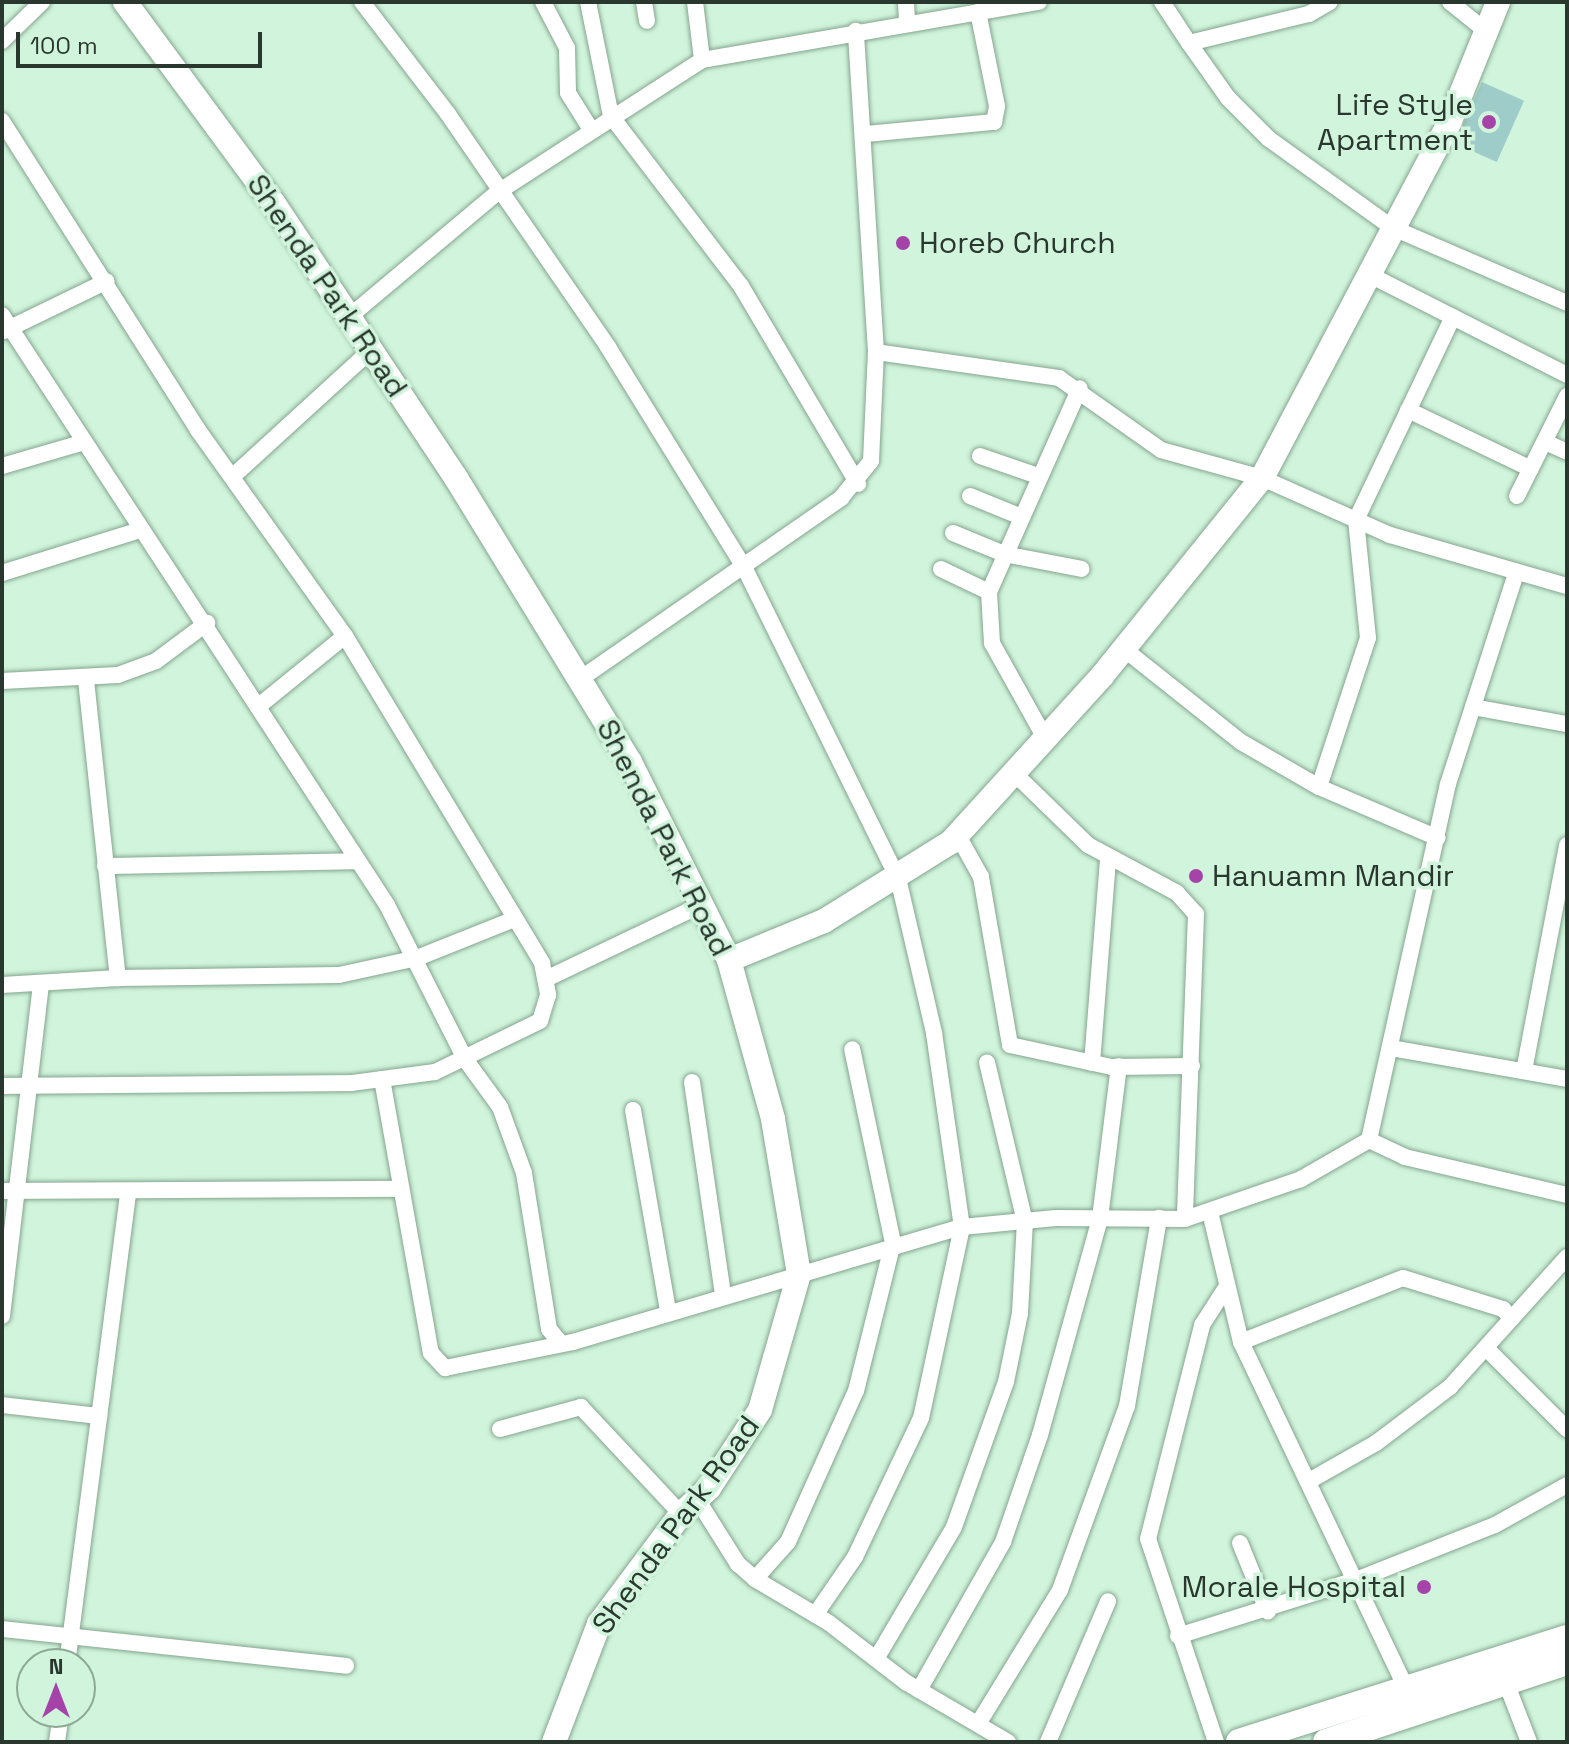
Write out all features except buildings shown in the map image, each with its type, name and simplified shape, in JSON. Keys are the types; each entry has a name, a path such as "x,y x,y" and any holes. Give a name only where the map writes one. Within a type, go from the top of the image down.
{"main road":[{"name":"Shenda Park Road","path":"125,2 371,350 630,762 729,960 773,1119 799,1274 760,1410 599,1624 554,1742"},
{"path":"729,960 824,921 898,878 957,834 1124,649 1262,478 1450,121 1498,2"},
{"path":"1239,1742 1567,1638"},
{"path":"1326,1742 1507,1685 1567,1662"}],"street":[{"path":"2,41 42,2"},
{"path":"362,2 608,347 744,567 898,878 934,1033 962,1227 921,1418 855,1557 815,1615"},
{"path":"543,2 567,48 568,93 590,128"},
{"path":"588,2 611,116 741,286 858,484"},
{"path":"644,2 647,21"},
{"path":"695,2 702,60"},
{"path":"906,2 907,23"},
{"path":"349,317 498,192 590,128 702,60 856,31 1039,2"},
{"path":"1162,2 1228,98 1269,139 1393,228 1567,303"},
{"path":"1189,43 1309,14 1330,2"},
{"path":"1450,2 1486,31"},
{"path":"866,134 994,122 997,106 978,12"},
{"path":"580,679 744,567 858,484 871,461 876,352 866,134 856,31"},
{"path":"2,121 232,477 345,636 548,978 548,1011 540,1021 435,1072 382,1079 2,1086"},
{"path":"1368,274 1567,375"},
{"path":"107,281 5,325 81,443 207,623 260,705 417,958 465,1059 511,1130 524,1173 549,1329 560,1342"},
{"path":"1319,787 1368,638 1356,520 1453,317"},
{"path":"232,477 371,350"},
{"path":"876,352 1035,371 1080,388 1139,439 1262,478 1356,520 1516,574 1567,586"},
{"path":"1045,738 992,643 989,592 1019,516 1080,388"},
{"path":"1517,496 1567,396"},
{"path":"1408,410 1531,469"},
{"path":"1545,442 1567,452"},
{"path":"2,466 81,443"},
{"path":"980,456 1038,476"},
{"path":"970,496 1019,516"},
{"path":"2,573 140,530"},
{"path":"953,533 1004,554 1082,569"},
{"path":"941,569 989,592"},
{"path":"382,1079 437,1363 458,1368 799,1274 893,1243 962,1227 1100,1218 1185,1219 1301,1179 1369,1140 1438,838 1473,707 1516,574"},
{"path":"2,681 86,680 156,661 207,623"},
{"path":"260,705 345,636"},
{"path":"1124,649 1241,742 1319,787 1438,838"},
{"path":"86,680 118,978"},
{"path":"1473,707 1567,724"},
{"path":"1013,772 1108,858 1177,893 1196,914 1185,1219"},
{"path":"957,834 981,877 1010,1045 1092,1063 1192,1066"},
{"path":"1524,1071 1567,845"},
{"path":"1092,1063 1108,858"},
{"path":"105,866 358,861"},
{"path":"548,978 701,905"},
{"path":"2,985 118,978 339,975 417,958 512,920"},
{"path":"2,1316 10,1192 33,1085 41,984"},
{"path":"1391,1048 1567,1079"},
{"path":"755,1579 788,1542 856,1391 893,1243 852,1049"},
{"path":"876,1659 954,1527 985,1447 1020,1313 1025,1222 987,1062"},
{"path":"919,1690 1003,1542 1100,1218 1119,1066"},
{"path":"692,1082 723,1294"},
{"path":"633,1110 668,1311"},
{"path":"1369,1140 1405,1157 1567,1195"},
{"path":"10,1192 128,1195 401,1189"},
{"path":"69,1648 128,1195"},
{"path":"1210,1212 1241,1342 1418,1714"},
{"path":"978,1724 1060,1590 1127,1406 1159,1218"},
{"path":"1309,1481 1376,1443 1450,1387 1567,1257"},
{"path":"1241,1342 1403,1278 1503,1309 1512,1319"},
{"path":"1216,1742 1148,1539 1202,1325 1227,1286"},
{"path":"1486,1348 1567,1429"},
{"path":"2,1405 99,1416"},
{"path":"500,1429 581,1407 689,1506 738,1564 755,1579 815,1615 919,1690 1008,1742"},
{"path":"1178,1636 1268,1612 1356,1580 1495,1525 1567,1485"},
{"path":"1240,1543 1268,1612"},
{"path":"1048,1742 1108,1601"},
{"path":"2,1629 70,1640 346,1666"},
{"path":"1507,1685 1529,1742"}],"place":[{"name":"Life Style Apartment","path":"1489,122"},
{"name":"Horeb Church","path":"903,243"},
{"name":"Hanuamn Mandir","path":"1196,876"},
{"name":"Morale Hospital","path":"1424,1587"}]}
